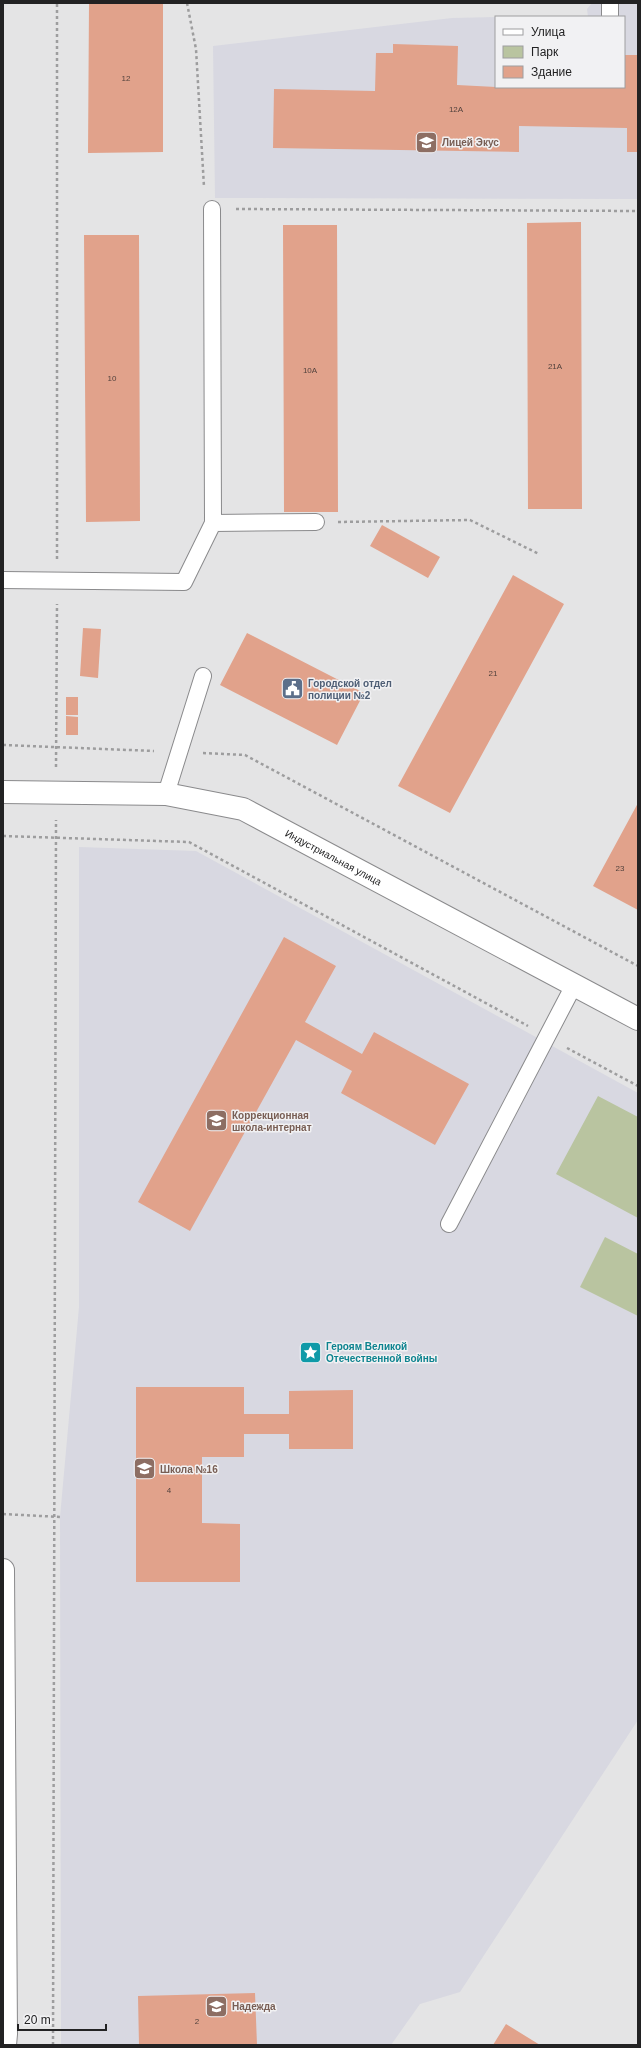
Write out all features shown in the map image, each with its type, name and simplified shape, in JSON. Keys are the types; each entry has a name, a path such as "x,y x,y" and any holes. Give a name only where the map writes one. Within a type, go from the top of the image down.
{"street":[{"name":"Индустриальная улица","path":"3,792 166,794 243,809 638,1019"},
{"path":"3,1570 5,2045"}],"lane":[{"path":"610,3 610,16"},
{"path":"3,580 184,582 213,522 212,209"},
{"path":"213,522 316,522"},
{"path":"166,794 203,676"},
{"path":"449,1224 574,985"}],"path":[{"path":"53,2045 57,3"},
{"path":"187,3 196,49 205,193 212,209 638,211"},
{"path":"316,522 470,520 539,554"},
{"path":"3,746 160,751"},
{"path":"199,753 245,755 638,966"},
{"path":"3,836 190,842 638,1086"},
{"path":"3,1514 60,1517"}],"shaded area":[{"name":"Лицей Экус","path":"592,3 638,3 638,199 215,198 213,46 452,18 495,17 495,88 625,88 625,16 588,16 587,9"},
{"path":"79,847 196,851 638,1093 638,1720 460,1992 420,2004 391,2045 61,2045 60,1517 79,1307"}],"green space":[{"path":"598,1096 638,1117 638,1218 556,1174"},
{"path":"605,1237 638,1254 638,1316 580,1287"}],"building":[{"path":"89,3 163,3 163,152 88,153"},
{"path":"393,44 458,46 457,85 495,88 625,88 625,55 638,55 638,152 627,152 627,128 519,126 519,152 273,148 274,89 375,91 376,53 393,53"},
{"path":"581,222 582,509 528,509 527,223"},
{"path":"283,225 337,225 338,512 284,512"},
{"path":"84,235 139,235 140,521 86,522"},
{"path":"382,525 440,557 428,578 370,546"},
{"path":"513,575 564,604 450,813 398,786"},
{"path":"83,628 101,629 98,678 80,676"},
{"name":"Городской отдел полиции №2","path":"247,633 364,693 337,745 220,685"},
{"path":"66,697 78,697 78,715 66,715"},
{"path":"66,716 78,717 78,735 66,735"},
{"path":"638,803 638,910 593,886"},
{"name":"Коррекционная школа-интернат","path":"284,937 336,966 305,1022 362,1054 374,1032 469,1084 435,1145 341,1093 352,1071 296,1040 190,1231 138,1202"},
{"path":"136,1387 244,1387 244,1414 289,1414 289,1391 353,1390 353,1449 289,1449 289,1434 244,1434 244,1457 202,1457 202,1523 240,1524 240,1582 136,1582"},
{"path":"255,1993 257,2045 139,2045 138,1996"},
{"path":"506,2024 540,2045 493,2045"}],"place":[{"name":"Лицей Экус","path":"426,142"},
{"name":"Городской отдел полиции №2","path":"292,689"},
{"name":"Коррекционная школа-интернат","path":"217,1121"},
{"name":"Героям Великой Отечественной войны","path":"310,1352"},
{"name":"Школа №16","path":"145,1469"},
{"name":"Надежда","path":"217,2006"}]}
